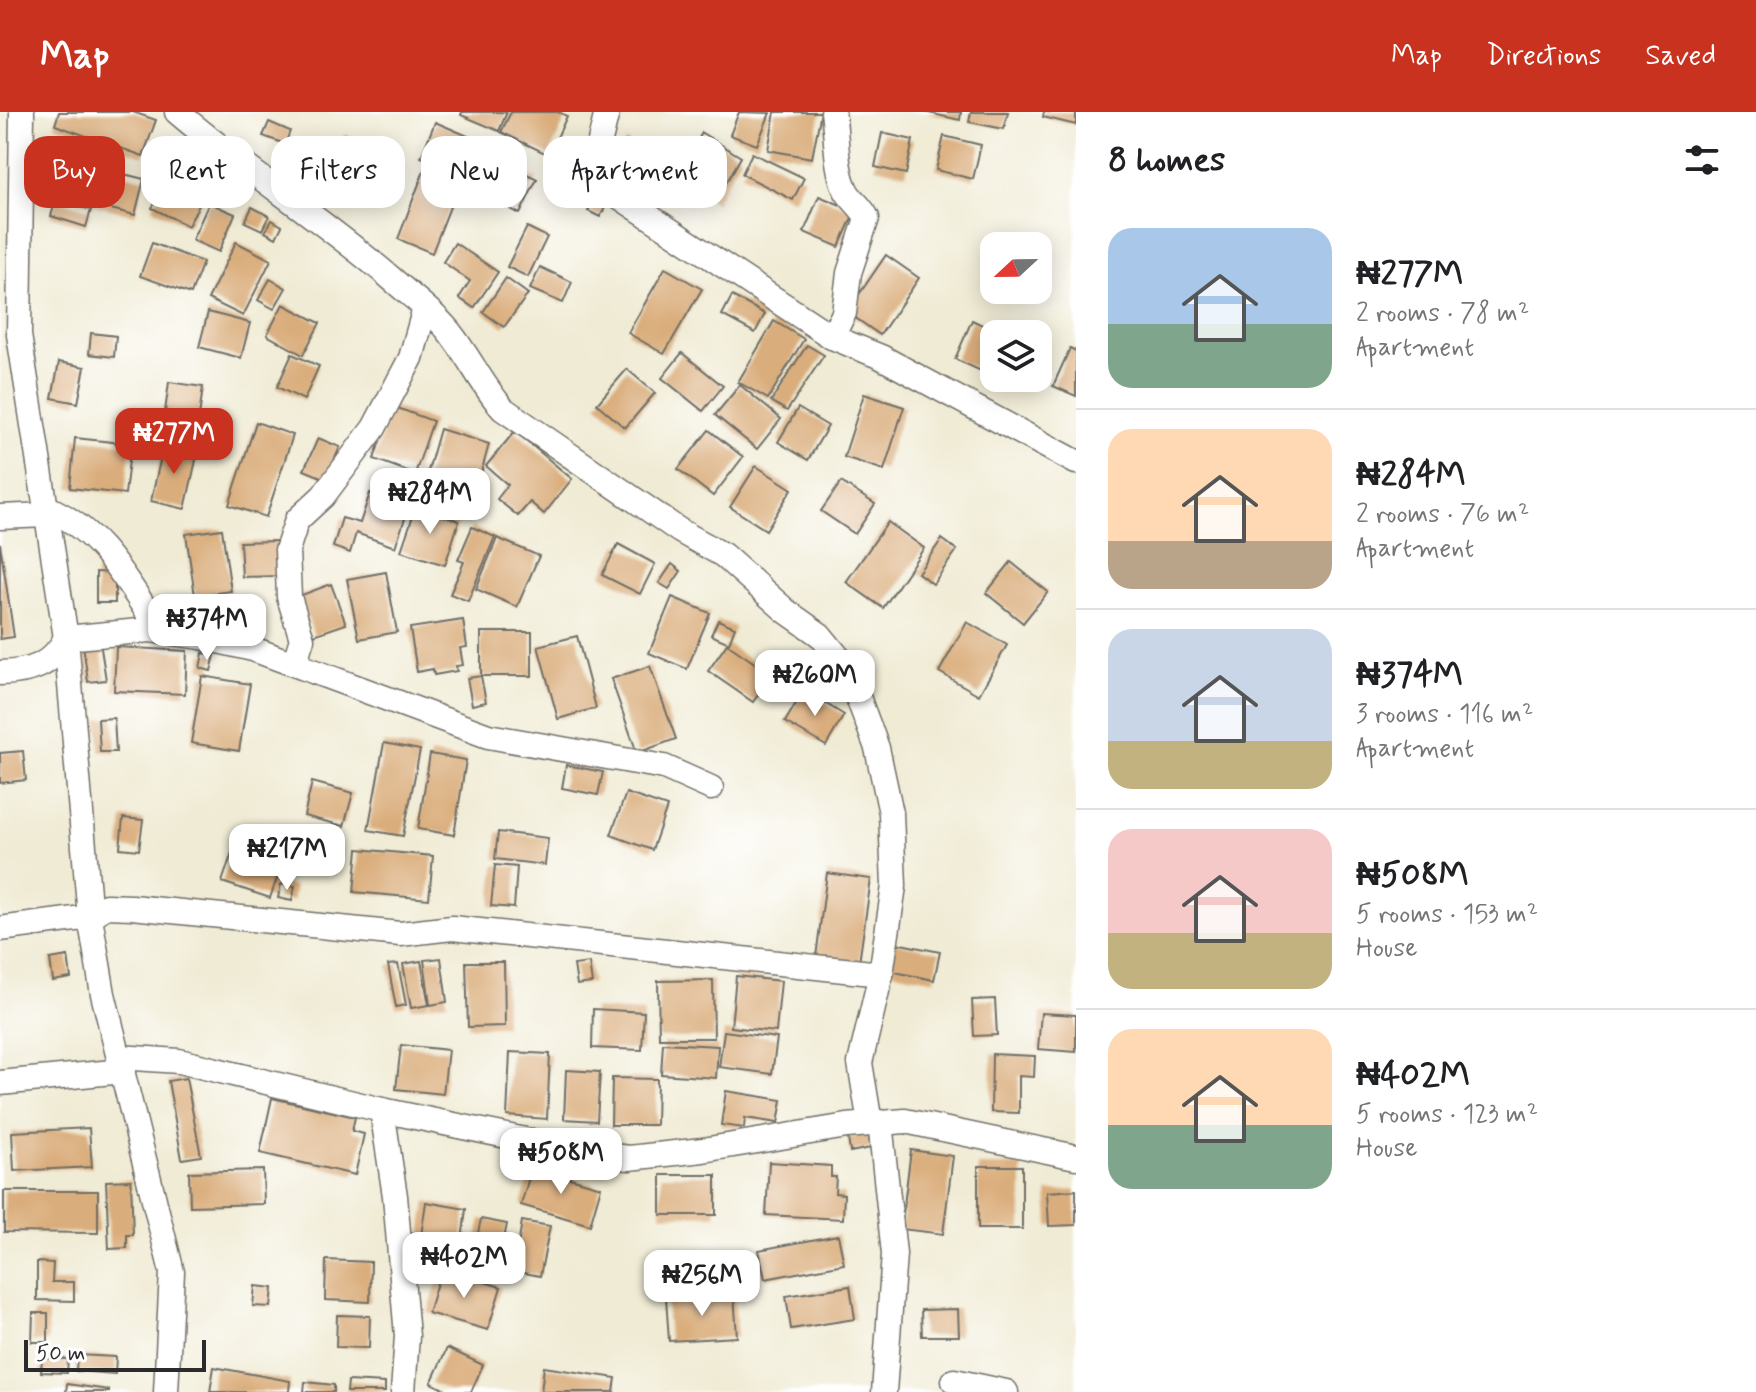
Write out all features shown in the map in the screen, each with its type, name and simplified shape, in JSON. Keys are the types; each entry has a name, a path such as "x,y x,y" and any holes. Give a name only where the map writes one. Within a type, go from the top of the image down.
{"street":[{"path":"22,112 19,335 66,638 90,917 103,994 172,1272 166,1392"},
{"path":"177,112 233,160 376,265 425,308 447,330 503,409 680,531 723,555 786,611 820,635 847,668 877,748 891,813 894,886 881,974 860,1063 875,1122 894,1254 884,1392"},
{"path":"607,112 591,178 735,276 832,337 881,357 1076,462"},
{"path":"832,337 844,313 849,273 867,218 857,200 847,193 842,180 833,112"},
{"path":"294,664 302,639 289,597 287,550 297,520 323,496 374,428 411,358 425,308"},
{"path":"0,517 46,511 72,518 125,573 160,631"},
{"path":"66,638 160,631 214,640 294,664 488,736 664,767 711,788"},
{"path":"0,673 26,672 44,664 57,655 66,638"},
{"path":"0,929 90,917 106,906 119,906 400,934 452,928 881,974"},
{"path":"0,1083 121,1064 179,1061 382,1110 588,1153 629,1158 703,1150 875,1122 905,1121 1076,1157"},
{"path":"382,1110 395,1196 407,1336 403,1392"},
{"path":"954,1381 1006,1392"}],"building":[{"path":"59,112 133,112 156,120 150,136 141,136 141,155 125,150 125,136 86,136 55,125"},
{"path":"462,112 507,112 499,131 461,115"},
{"path":"511,112 558,112 567,116 558,136 543,136 543,152 527,144 527,136 509,136 501,132"},
{"path":"739,112 770,113 757,145 730,135"},
{"path":"775,112 821,112 812,158 768,150"},
{"path":"924,112 961,112 960,120"},
{"path":"971,112 1008,112 1004,129 969,122"},
{"path":"1044,112 1076,112 1076,125 1043,117"},
{"path":"269,122 290,131 288,136 271,136 271,139 263,136"},
{"path":"435,122 468,136 429,136"},
{"path":"882,133 913,140 906,174 875,167"},
{"path":"944,136 981,145 973,179 936,170"},
{"path":"727,148 741,157 727,182"},
{"path":"752,153 804,178 793,200 742,174"},
{"path":"125,174 141,178 135,215 107,208 125,208"},
{"path":"527,174 537,179 527,200"},
{"path":"421,179 421,208 450,208 432,253 398,239"},
{"path":"819,196 855,211 839,247 804,232"},
{"path":"53,208 91,210 86,227 51,216"},
{"path":"152,208 197,208 188,226"},
{"path":"207,208 221,208 235,214 219,252 192,240"},
{"path":"252,208 269,216 262,230 245,222"},
{"path":"508,208 523,208 520,214"},
{"path":"590,208 605,208 600,217 588,211"},
{"path":"272,220 282,226 276,238 265,232"},
{"path":"527,227 547,237 528,277 507,267"},
{"path":"236,242 271,260 243,316 208,299"},
{"path":"152,243 203,262 191,294 140,276"},
{"path":"455,243 498,272 474,308 459,298 470,281 443,262"},
{"path":"886,255 919,278 880,335 847,312"},
{"path":"540,267 572,282 563,303 530,289"},
{"path":"665,268 702,289 664,354 628,333"},
{"path":"506,278 528,294 504,327 483,312"},
{"path":"270,279 286,288 274,309 258,300"},
{"path":"732,296 765,314 755,333 722,315"},
{"path":"283,304 320,323 303,355 267,335"},
{"path":"208,312 250,323 241,358 199,347"},
{"path":"972,320 980,324 980,371 955,359"},
{"path":"774,321 804,339 768,399 738,382"},
{"path":"91,333 116,336 114,357 89,354"},
{"path":"807,345 824,355 787,411 771,401"},
{"path":"1070,348 1076,351 1076,396 1053,386"},
{"path":"682,353 723,386 703,411 662,378"},
{"path":"292,354 319,366 304,400 277,387"},
{"path":"59,362 85,367 78,403 52,398"},
{"path":"627,369 655,393 625,428 597,404"},
{"path":"169,382 203,387 198,424 164,419"},
{"path":"740,385 781,419 757,449 715,415"},
{"path":"864,394 904,407 884,470 844,457"},
{"path":"392,406 433,421 415,474 374,459"},
{"path":"798,408 828,426 808,460 778,442"},
{"path":"256,422 293,435 266,517 229,505"},
{"path":"440,429 489,444 476,492 426,478"},
{"path":"709,430 743,457 713,496 678,469"},
{"path":"515,431 572,479 544,514 530,502 518,516 497,499 508,485 486,466"},
{"path":"75,438 131,444 125,494 70,488"},
{"path":"318,438 340,447 326,479 304,470"},
{"path":"164,443 198,451 185,509 151,501"},
{"path":"756,466 792,489 766,530 730,507"},
{"path":"841,482 875,504 855,534 821,511"},
{"path":"370,493 409,507 395,547 356,533 350,553 333,547 342,518 360,523"},
{"path":"416,507 459,521 445,565 401,551"},
{"path":"888,522 924,548 883,608 846,582"},
{"path":"472,527 495,537 468,601 450,594 464,562 458,560"},
{"path":"222,529 231,591 195,596 186,534"},
{"path":"497,538 539,556 517,607 476,589"},
{"path":"942,539 957,550 933,584 918,573"},
{"path":"277,541 278,576 242,577 240,542"},
{"path":"0,543 14,637 0,639"},
{"path":"618,544 655,564 640,594 602,575"},
{"path":"1011,562 1048,592 1023,623 986,593"},
{"path":"672,564 681,571 669,589 659,583"},
{"path":"96,572 115,573 115,603 96,603"},
{"path":"386,572 397,632 359,639 347,579"},
{"path":"331,584 346,624 314,635 299,596"},
{"path":"672,597 710,613 687,669 649,653"},
{"path":"463,620 467,647 460,648 463,665 456,666 457,671 434,675 433,669 417,672 410,628"},
{"path":"718,620 735,627 729,643 711,635"},
{"path":"967,622 1007,645 979,695 939,672"},
{"path":"481,632 532,632 532,676 481,676"},
{"path":"577,636 596,708 558,719 538,646"},
{"path":"100,642 106,680 88,682 83,644"},
{"path":"727,644 772,675 753,702 708,671"},
{"path":"116,647 187,651 185,694 114,691"},
{"path":"203,653 215,655 211,671 200,668"},
{"path":"650,666 676,739 637,753 611,679"},
{"path":"202,676 250,684 239,751 191,743"},
{"path":"481,676 486,702 472,705 467,678"},
{"path":"804,690 844,715 826,746 785,722"},
{"path":"114,718 116,752 100,752 98,719"},
{"path":"384,743 420,750 403,836 368,830"},
{"path":"23,751 26,780 0,783 0,753"},
{"path":"430,754 466,760 454,835 418,829"},
{"path":"566,765 603,772 598,795 562,788"},
{"path":"312,782 353,793 344,826 304,816"},
{"path":"626,793 667,807 652,850 611,835"},
{"path":"123,818 143,820 139,850 120,848"},
{"path":"498,832 548,838 545,865 495,859"},
{"path":"234,847 282,864 270,898 222,882"},
{"path":"358,849 433,856 429,899 354,892"},
{"path":"495,865 517,867 514,908 491,906"},
{"path":"827,873 871,879 859,963 816,957"},
{"path":"281,884 295,886 292,901 278,898"},
{"path":"891,942 940,952 934,980 885,970"},
{"path":"68,956 71,978 53,981 50,959"},
{"path":"441,958 447,1002 430,1005 424,960"},
{"path":"421,961 429,1005 411,1008 403,964"},
{"path":"466,962 504,962 505,1026 468,1027"},
{"path":"589,963 592,983 577,985 574,965"},
{"path":"398,964 406,1005 396,1007 388,965"},
{"path":"736,976 781,981 776,1032 731,1027"},
{"path":"713,980 714,1038 659,1038 658,981"},
{"path":"995,999 997,1035 974,1036 972,1000"},
{"path":"593,1009 644,1012 642,1050 592,1048"},
{"path":"1041,1013 1076,1015 1076,1052 1038,1049"},
{"path":"724,1031 777,1038 772,1074 719,1067"},
{"path":"663,1043 718,1046 716,1078 661,1074"},
{"path":"401,1045 448,1050 443,1094 396,1089"},
{"path":"510,1052 550,1054 547,1119 507,1116"},
{"path":"992,1054 1035,1056 1034,1077 1019,1076 1019,1113 991,1112"},
{"path":"566,1070 600,1072 597,1121 564,1119"},
{"path":"186,1078 201,1156 182,1159 168,1081"},
{"path":"612,1078 657,1079 656,1125 611,1125"},
{"path":"726,1091 782,1100 778,1123 745,1118 744,1128 721,1125"},
{"path":"272,1098 355,1117 352,1131 364,1134 355,1175 260,1153"},
{"path":"89,1128 92,1167 14,1171 12,1132"},
{"path":"868,1134 871,1148 850,1152 848,1138"},
{"path":"911,1150 953,1156 943,1234 901,1229"},
{"path":"769,1162 831,1166 831,1177 836,1177 835,1193 844,1194 843,1219 766,1215"},
{"path":"978,1166 1022,1166 1022,1229 978,1229"},
{"path":"532,1167 601,1187 590,1225 521,1205"},
{"path":"263,1170 264,1204 190,1206 189,1172"},
{"path":"661,1175 716,1175 716,1215 661,1215"},
{"path":"131,1180 133,1235 127,1235 127,1248 109,1249 106,1181"},
{"path":"1076,1190 1076,1225 1049,1226 1047,1192"},
{"path":"4,1191 98,1191 98,1233 4,1232"},
{"path":"426,1202 466,1209 460,1256 419,1249"},
{"path":"481,1219 507,1224 499,1263 473,1257"},
{"path":"522,1221 550,1226 540,1276 514,1271"},
{"path":"838,1235 844,1264 765,1279 759,1250"},
{"path":"326,1260 371,1262 370,1302 325,1300"},
{"path":"37,1262 53,1263 52,1282 74,1282 74,1301 37,1300"},
{"path":"441,1269 501,1287 488,1330 428,1313"},
{"path":"255,1286 273,1288 271,1307 253,1306"},
{"path":"850,1286 855,1319 791,1329 786,1296"},
{"path":"734,1294 737,1337 669,1341 666,1298"},
{"path":"958,1309 959,1336 922,1336 921,1310"},
{"path":"33,1313 48,1313 48,1342 32,1342"},
{"path":"337,1315 370,1316 369,1348 336,1347"},
{"path":"447,1348 483,1365 471,1392 450,1392 431,1383"},
{"path":"77,1355 116,1357 115,1374 76,1371"},
{"path":"42,1358 68,1359 67,1373 41,1372"},
{"path":"214,1367 290,1381 289,1392 210,1392"},
{"path":"544,1367 616,1378 614,1392 541,1392"},
{"path":"348,1381 385,1383 385,1392 347,1392"},
{"path":"305,1382 334,1385 334,1392 304,1392"},
{"path":"67,1384 109,1390 109,1392 66,1392"}]}
